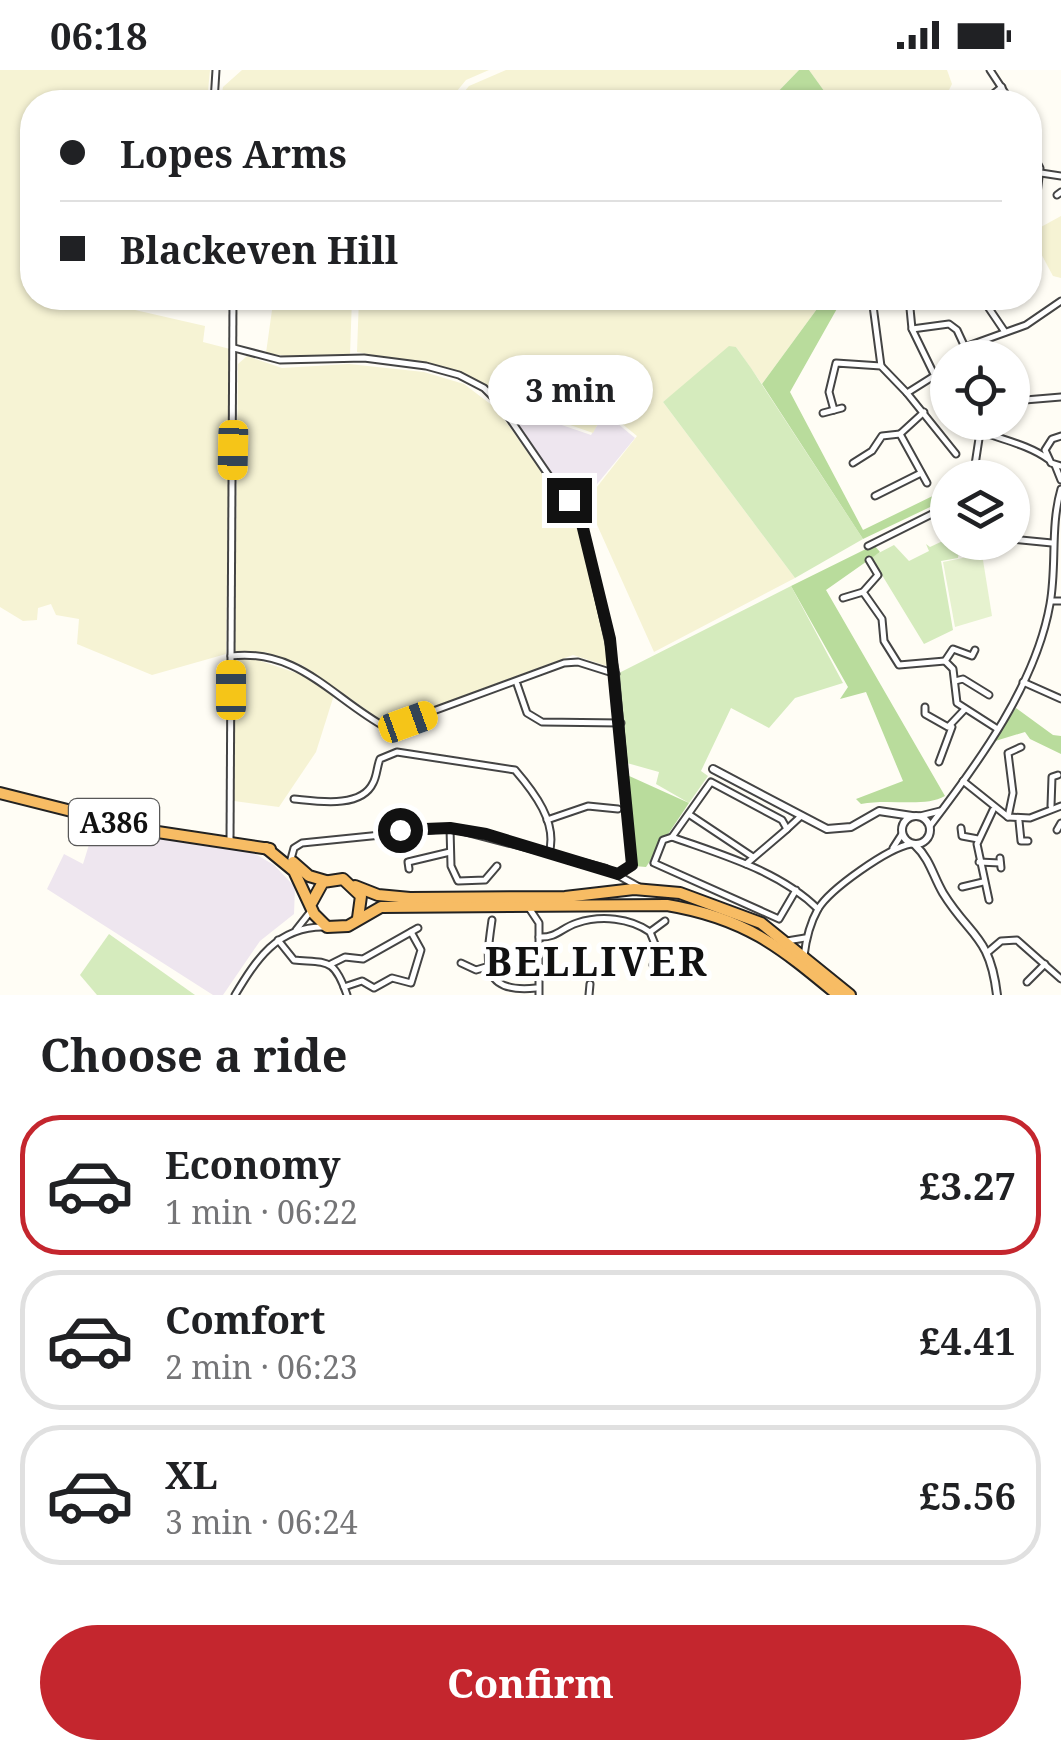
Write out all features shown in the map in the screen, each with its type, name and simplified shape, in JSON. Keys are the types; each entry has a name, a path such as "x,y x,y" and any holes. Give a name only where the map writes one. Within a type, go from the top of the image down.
{"highway":[{"name":"A386","path":"0,793 151,831 266,848 291,860 310,876 344,879 378,895 410,898 608,894 646,889 680,893 744,915 787,941 838,995"},
{"path":"266,848 294,872 321,923 330,928"},
{"path":"312,906 315,890 326,880"},
{"path":"355,886 362,902 357,919"},
{"name":"A386","path":"330,928 348,926 380,907 666,905 708,912 759,932 798,954 850,995"}],"street":[{"path":"990,70 1004,90"},
{"path":"997,90 1002,87"},
{"path":"982,340 1036,320 1061,301"},
{"path":"230,841 233,310"},
{"path":"873,310 880,366 924,412 956,454"},
{"path":"910,310 912,329 930,367"},
{"path":"990,310 1004,332"},
{"path":"912,329 949,324 961,340"},
{"path":"234,348 280,360 396,360 459,376 484,388 508,415 582,524 615,672 621,724 626,811 634,852 632,865 618,874"},
{"path":"834,410 829,382 840,354"},
{"path":"836,362 880,366"},
{"path":"906,393 930,378"},
{"path":"1030,400 1061,397"},
{"path":"823,413 842,408"},
{"path":"853,463 872,451 882,436 900,434 924,412"},
{"path":"900,434 927,483"},
{"path":"1026,444 1061,436"},
{"path":"1011,440 1026,444 1058,466 1061,480"},
{"path":"1048,442 1048,459"},
{"path":"875,496 921,474"},
{"path":"798,954 818,909 892,850 927,840 930,826 996,728 1036,655 1051,600 1052,543 1061,489"},
{"path":"885,492 889,500"},
{"path":"868,546 930,515"},
{"path":"1030,541 1052,543"},
{"path":"843,598 863,592 878,575 869,560"},
{"path":"863,592 882,620 884,641 900,665 945,662"},
{"path":"1051,600 1061,601"},
{"path":"945,662 953,650 972,656 976,650"},
{"path":"231,656 266,655 310,671 387,728 564,663 578,662 615,672"},
{"path":"945,662 955,681 953,695 965,709 996,728"},
{"path":"955,681 963,679 988,690"},
{"path":"1022,682 1061,700"},
{"path":"517,684 532,719 584,726 621,724"},
{"path":"939,762 952,726 965,709"},
{"path":"923,713 952,726"},
{"path":"1008,817 1013,793 1008,753 1020,747"},
{"path":"294,800 354,798 374,783 380,759 396,752 515,770 547,820 552,840 548,854"},
{"path":"713,769 800,816 836,830 874,812 916,816 943,810"},
{"path":"1051,807 1048,790 1053,774"},
{"path":"963,781 993,810 1019,820 1061,806"},
{"path":"788,829 782,820 710,782 654,864 779,919 796,890"},
{"path":"547,820 588,806 618,809"},
{"path":"989,900 979,862 978,839 993,810"},
{"path":"888,812 988,952 996,995"},
{"path":"690,816 754,857"},
{"path":"746,864 800,816"},
{"path":"916,816 930,826"},
{"path":"892,850 916,816"},
{"path":"1019,820 1022,843"},
{"path":"291,860 294,848 302,843 450,828 618,874 646,889"},
{"path":"450,828 450,852 458,881 485,880 498,866"},
{"path":"960,835 978,839"},
{"path":"670,836 746,864 796,890 818,909"},
{"path":"408,862 450,852"},
{"path":"979,862 1000,863"},
{"path":"608,894 617,884 618,874"},
{"path":"962,887 983,882"},
{"path":"538,923 546,909 564,905"},
{"path":"294,932 312,906"},
{"path":"486,967 506,987 538,992 538,923 534,911 514,906"},
{"path":"486,967 492,920"},
{"path":"539,938 556,937 573,924 626,920 650,932 657,949 653,965"},
{"path":"650,932 665,921"},
{"path":"235,995 259,956 278,940 294,932 330,928"},
{"path":"332,964 345,957 364,959 414,930 421,950 411,983"},
{"path":"787,941 805,938"},
{"path":"278,940 294,960 318,958 332,964 347,995"},
{"path":"988,952 1001,941 1017,940 1061,978"},
{"path":"488,951 506,954"},
{"path":"461,963 476,970 486,967"},
{"path":"1027,982 1046,964"},
{"path":"344,987 362,982 374,988 392,978 419,986"},
{"path":"589,995 590,984"}],"shaded area":[{"path":"0,70 210,70 208,90 20,90 20,310 135,310 205,326 203,342 230,349 226,654 152,675 77,644 79,619 56,615 51,604 38,608 37,620 23,621 0,607"},
{"path":"242,70 489,70 466,80 458,90 222,90"},
{"path":"506,70 799,70 780,90 466,90"},
{"path":"809,70 947,70 952,84 949,90 823,90"},
{"path":"1061,216 1061,278 1053,276 1042,255 1042,226"},
{"path":"272,310 352,310 350,355 306,359 266,353"},
{"path":"359,310 816,310 762,384 736,347 663,402 795,578 654,652 594,518 593,492 637,436 605,410 593,433 507,403 484,384 456,370 357,352"},
{"path":"247,356 282,368 349,364 424,372 464,384 497,409 579,525 599,600 610,667 573,655 387,724 302,665 265,652 235,652 238,364"},
{"path":"515,409 591,435 605,413 635,438 593,489 591,516 583,520 509,413"},
{"path":"249,657 311,678 334,695 316,752 279,807 234,801 233,660"},
{"path":"96,822 252,852 274,865 295,887 294,914 260,941 223,995 213,995 47,889 64,854 83,864"}],"green space":[{"path":"799,70 809,70 823,90 780,90"},
{"path":"816,310 836,310 790,392 863,530 930,497 930,507 863,539 762,384"},
{"path":"729,346 736,347 751,368 863,539 795,578 663,402"},
{"path":"926,544 930,547 930,560 947,560 941,561 953,630 924,644 871,557 894,545 909,561 929,551"},
{"path":"874,545 880,552 826,590 945,796 937,800 861,804 856,799 903,781 866,692 840,699 848,687 791,586"},
{"path":"983,560 992,616 955,627 943,562"},
{"path":"791,586 843,683 795,698 769,728 731,708 701,771 708,776 689,803 656,784 659,772 627,763 617,674"},
{"path":"1016,708 1053,735 1061,736 1061,754 1030,739 1025,732 992,742"},
{"path":"627,775 689,803 646,867 634,866"},
{"path":"109,934 195,995 97,995 80,975"}],"district":[{"name":"BELLIVER","path":"597,960"}],"route":[{"path":"400,830 450,828 486,834 618,874 632,865 634,852 626,811 624,750 610,639 582,524 569,500"}]}
